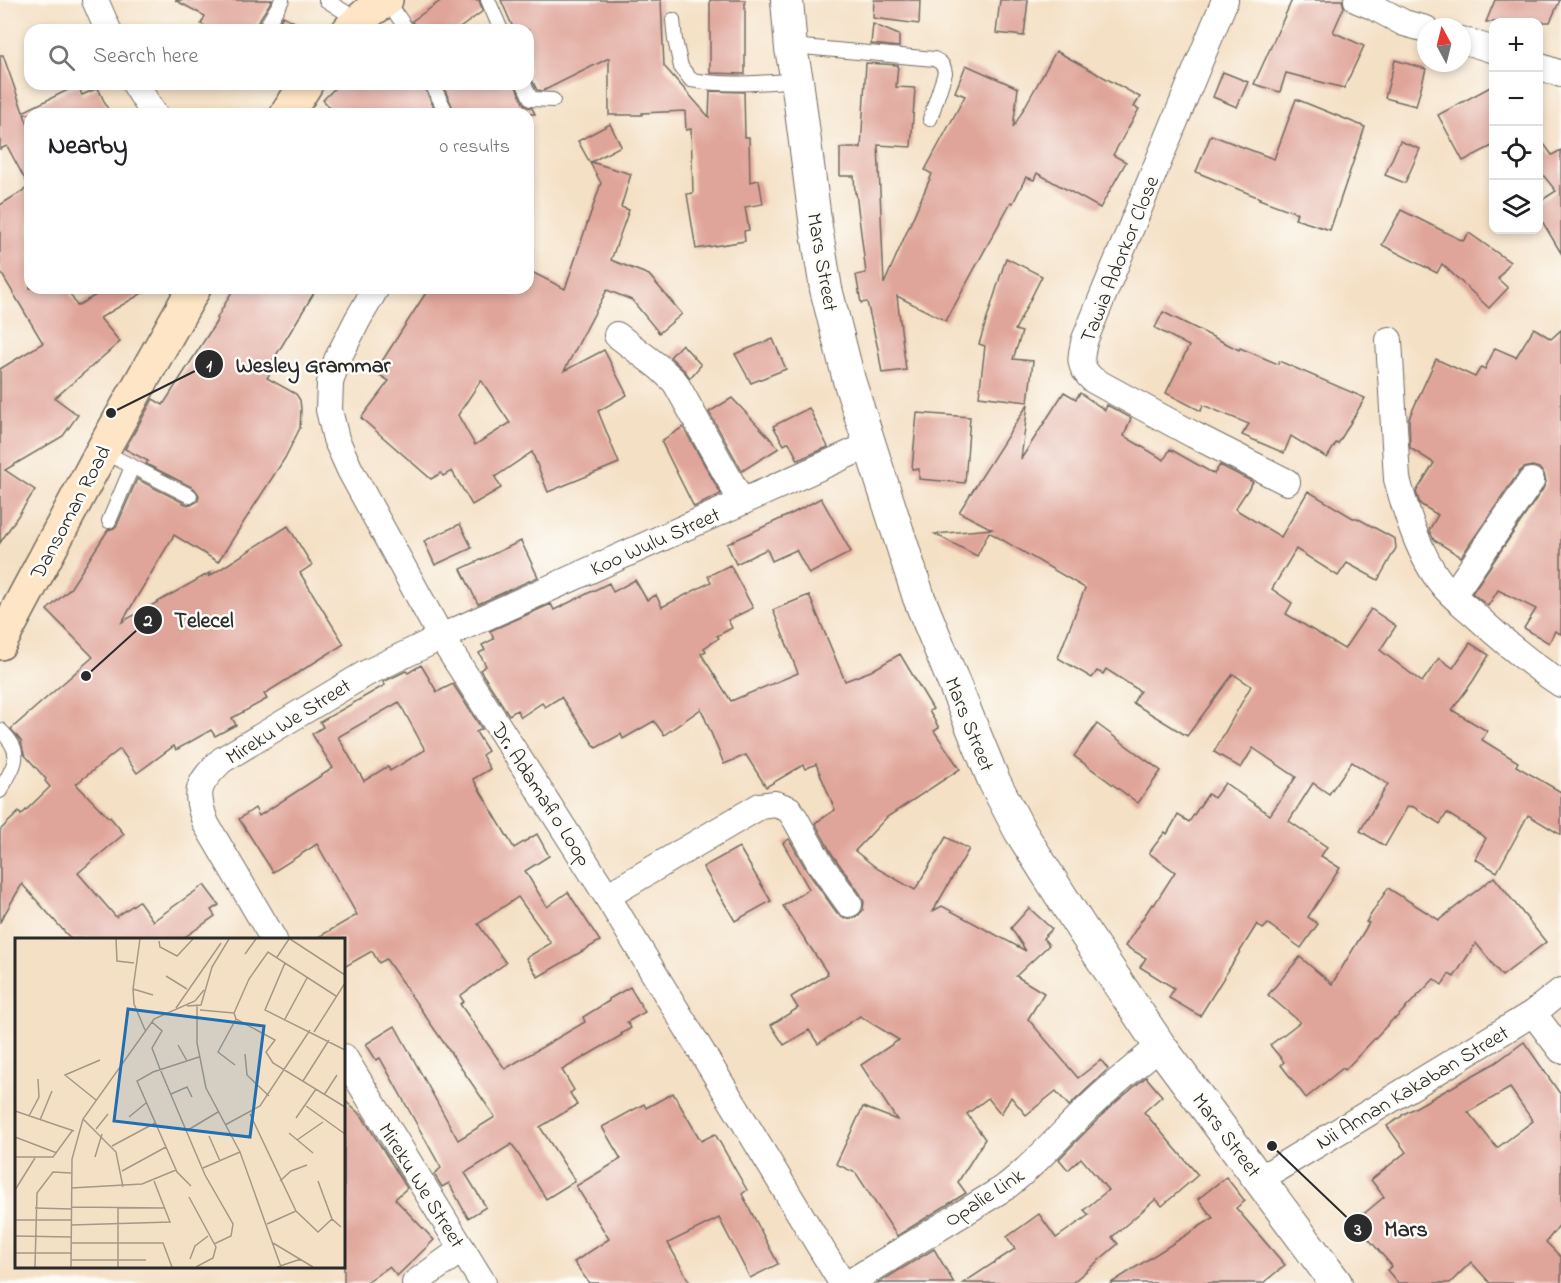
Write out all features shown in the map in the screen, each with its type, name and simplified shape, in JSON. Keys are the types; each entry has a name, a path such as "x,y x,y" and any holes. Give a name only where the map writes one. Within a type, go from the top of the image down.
{"main road":[{"path":"356,24 386,0"},
{"name":"Dansoman Road","path":"0,643 102,451 191,294"}],"street":[{"path":"94,0 105,24"},
{"name":"Mars Street","path":"787,0 797,48"},
{"name":"Mars Street","path":"806,0 797,48 797,80 826,289 849,380 919,598 994,781 1020,831 1075,920 1160,1046 1260,1179 1329,1280"},
{"name":"Tawia Adorkor Close","path":"1225,0 1084,339 1080,358 1084,372 1093,380 1287,482"},
{"path":"1357,0 1404,23 1417,27"},
{"path":"1471,43 1489,48"},
{"path":"1543,67 1561,74"},
{"path":"139,90 150,108"},
{"name":"Dr. Adamafio Loop","path":"373,294 337,360 330,383 329,410 336,439 350,470 441,637 607,896 842,1283"},
{"path":"617,335 675,382 742,502"},
{"path":"1389,340 1397,479 1423,553 1441,583 1453,595 1505,643 1561,684"},
{"name":"Koo Wulu Street","path":"441,637 869,445"},
{"path":"1453,595 1531,481"},
{"name":"Mireku We Street","path":"273,938 206,824 200,806 200,788 207,775 222,760 316,702 365,674 441,637"},
{"path":"607,896 760,806 775,804 789,809 819,862 849,904"},
{"name":"Nii Annan Kakaban Street","path":"1260,1179 1533,1013 1561,991"},
{"path":"1533,1013 1561,1050"},
{"name":"Opalie Link","path":"849,1283 1019,1177 1106,1090 1160,1046"},
{"name":"Mireku We Street","path":"345,1058 483,1283"},
{"path":"415,1283 462,1249"}],"lane":[{"path":"268,24 282,0"},
{"path":"326,0 352,24"},
{"path":"386,0 403,24"},
{"path":"488,0 498,24"},
{"path":"673,20 681,67 691,80 746,84 797,80"},
{"path":"797,48 934,59 940,62 944,66 945,73 930,118"},
{"path":"435,90 444,108"},
{"path":"527,90 531,99 553,100"},
{"path":"102,451 190,496"},
{"path":"109,521 132,467"},
{"path":"0,730 13,745 16,756 12,770 0,791"}],"building":[{"path":"175,0 272,0 257,24 201,24 205,16"},
{"path":"442,0 479,0 483,11 465,24 413,24 412,21"},
{"path":"501,0 661,0 664,66 709,117 710,91 744,92 745,137 749,137 750,182 759,180 763,204 745,207 749,230 744,231 745,241 696,249 687,194 693,193 691,129 686,130 685,111 609,115 609,58 543,91 537,90 534,84 534,24 511,24"},
{"path":"710,0 745,0 745,74 710,73"},
{"path":"874,0 920,0 919,24 873,18"},
{"path":"1000,0 1028,0 1024,36 996,33"},
{"path":"1292,0 1342,0 1344,7 1333,32 1364,46 1344,88 1286,73 1280,92 1254,84"},
{"path":"1495,0 1560,0 1550,22 1543,22 1543,18 1489,18 1489,22 1486,22"},
{"path":"283,16 298,24 278,24"},
{"path":"873,24 899,35 899,47 871,44"},
{"path":"1056,51 1140,97 1134,107 1139,109 1113,155 1126,162 1100,208 1037,173 1034,180 1026,177 946,321 897,296 906,370 882,373 867,302 861,303 856,275 866,273 854,176 840,176 840,148 861,148 866,63 898,65 896,87 915,88 911,147 878,145 884,284 932,174 925,170 965,96 955,92 966,65 1018,88 1013,128"},
{"path":"0,55 3,55 24,112 24,178 7,146 0,149"},
{"path":"1395,60 1417,66 1417,72 1425,72 1416,106 1385,98"},
{"path":"1223,72 1248,82 1237,107 1213,97"},
{"path":"1489,88 1489,148 1463,161 1438,115"},
{"path":"68,90 80,90 82,95 99,90 107,108 31,108"},
{"path":"333,90 426,90 434,108 330,108 323,100"},
{"path":"445,90 518,90 523,103 532,108 453,108"},
{"path":"1296,99 1365,127 1330,230 1295,219 1297,213 1196,172 1211,135 1274,159"},
{"path":"610,124 621,146 591,162 631,174 621,207 629,210 611,260 649,275 682,314 659,333 632,300 607,290 564,371 604,350 627,395 598,411 619,463 548,492 532,452 495,477 501,488 472,505 452,471 443,476 441,473 431,479 361,418 389,381 375,372 425,294 534,294 534,273 565,289 601,183 578,141","holes":["481,380 510,423 475,445 458,415"]},
{"path":"1400,141 1420,149 1405,183 1385,175"},
{"path":"1543,143 1552,155 1561,150 1561,253 1543,223 1543,199 1556,191 1543,175"},
{"path":"24,190 24,294 70,294 77,306 98,294 141,294 100,318 120,342 55,398 78,415 63,436 5,470 35,490 0,543 0,369 43,343 0,271 0,205"},
{"path":"1401,210 1463,241 1469,233 1510,262 1498,279 1508,288 1489,308 1442,264 1437,273 1382,245"},
{"path":"1006,258 1042,276 1015,330 1022,332 1013,359 1033,361 1028,402 979,396 985,346 979,344"},
{"path":"231,294 313,294 272,362 276,364 267,378 296,394 300,400 300,428 285,458 218,562 174,535 122,622 211,572 208,577 288,526 312,565 300,573 344,644 264,694 267,699 232,718 236,725 215,736 211,730 176,750 174,746 137,773 120,749 76,784 124,834 78,873 116,917 139,901 153,921 204,885 219,905 211,910 215,916 183,938 70,938 22,884 0,922 0,830 19,812 21,815 50,787 46,779 24,754 21,741 11,729 93,657 47,610 70,589 108,530 117,525 137,479 186,504 191,505 198,501 199,495 194,488 146,464 148,461 125,449 153,399 163,405"},
{"path":"1163,312 1239,350 1240,348 1278,364 1279,361 1365,398 1338,444 1336,443 1327,458 1291,436 1284,453 1242,435 1249,424 1203,405 1201,411 1166,393 1189,346 1155,328"},
{"path":"1534,328 1551,339 1561,330 1561,634 1555,631 1549,643 1524,628 1536,609 1498,590 1488,606 1472,593 1543,489 1546,482 1544,474 1539,468 1532,466 1519,472 1461,557 1434,540 1429,530 1438,515 1420,504 1416,492 1434,463 1410,448 1409,418 1436,359 1475,377 1481,367 1485,369 1495,348 1516,357"},
{"path":"773,339 786,369 751,383 735,354"},
{"path":"682,344 701,365 690,378 670,357"},
{"path":"1064,392 1076,399 1080,393 1105,410 1107,405 1131,418 1124,436 1164,460 1170,449 1214,474 1220,465 1253,482 1235,509 1281,537 1308,491 1353,518 1395,539 1396,548 1378,580 1347,563 1338,576 1296,549 1272,589 1292,603 1286,614 1344,649 1371,609 1396,626 1380,650 1422,682 1439,658 1453,668 1470,643 1489,655 1452,710 1487,731 1482,740 1518,762 1516,766 1561,792 1561,835 1528,815 1497,872 1475,859 1486,838 1447,813 1440,824 1412,806 1408,806 1385,846 1360,831 1388,784 1352,762 1329,794 1313,783 1289,821 1327,847 1321,856 1340,868 1308,917 1318,924 1301,948 1268,924 1263,929 1257,924 1200,1016 1169,998 1174,988 1140,967 1146,958 1125,946 1175,872 1149,853 1165,832 1167,834 1178,815 1189,822 1208,794 1214,798 1225,783 1270,815 1296,777 1253,748 1241,768 1214,752 1251,686 1233,674 1187,736 1133,703 1140,691 1106,669 1103,674 1097,671 1092,678 1058,658 1085,588 989,532 977,556 935,534 992,529 959,512 1028,404 1021,459"},
{"path":"732,398 779,448 742,471 709,412"},
{"path":"809,408 828,447 798,460 789,442 784,445 773,426"},
{"path":"917,413 970,417 965,483 919,479 919,469 912,469"},
{"path":"683,427 721,494 694,507 661,441"},
{"path":"821,498 851,552 809,574 796,550 772,561 767,549 736,564 727,544"},
{"path":"460,524 472,548 435,565 424,541"},
{"path":"521,541 538,577 478,604 461,569"},
{"path":"730,565 753,608 728,620 732,628 717,636 719,638 704,648 706,651 701,654 731,701 798,673 773,610 809,595 845,681 871,671 900,654 933,709 929,711 939,728 934,731 960,769 887,817 855,851 878,869 915,890 946,837 969,849 933,911 942,906 1026,951 1011,928 1029,908 1052,929 1043,938 1049,945 1016,976 1044,993 1028,1019 1078,1078 1101,1060 1108,1069 1069,1106 1056,1091 1026,1115 1011,1097 1001,1114 988,1098 967,1114 985,1139 958,1182 966,1193 897,1236 856,1173 836,1164 863,1107 897,1120 861,1065 899,1040 860,1016 818,1044 809,1030 784,1045 771,1025 798,1008 791,997 828,974 783,906 809,889 783,843 789,839 807,871 837,913 843,918 851,919 863,910 864,902 861,895 832,854 815,823 835,810 816,764 805,769 803,765 766,787 746,755 724,764 701,709 664,735 654,721 623,739 621,734 596,748 561,697 545,707 542,703 521,717 517,710 509,715 480,670 486,666 479,653 485,650 482,645 494,639 490,631 551,604 554,610 609,583 613,592 635,580 647,600 656,595 662,607 711,582 708,576"},
{"path":"421,665 437,692 453,684 482,729 476,732 488,751 482,755 490,769 473,779 514,848 537,834 549,856 525,871 547,907 568,892 600,941 538,977 526,958 551,943 518,897 478,924 506,963 460,996 464,1002 460,1004 505,1069 585,1022 583,1017 630,987 645,1012 627,1022 631,1028 622,1035 562,1070 574,1090 570,1093 577,1105 540,1127 575,1181 546,1199 512,1144 465,1173 486,1207 468,1218 449,1183 442,1187 434,1174 441,1168 380,1058 376,1060 366,1044 395,1026 458,1140 495,1117 386,959 379,963 372,951 345,966 345,938 317,938 357,915 317,844 273,872 239,819 255,808 259,816 333,768 312,734 323,727 320,722 385,685 383,682 406,671 408,673","holes":["399,702 425,750 390,771 388,766 364,781 338,737"]},
{"path":"1097,724 1161,771 1138,803 1074,756"},
{"path":"739,847 771,901 735,921 703,867"},
{"path":"1494,877 1546,942 1502,976 1476,943 1454,977 1449,974 1442,985 1434,979 1345,1070 1343,1068 1306,1098 1281,1065 1284,1062 1270,1045 1300,1022 1268,995 1300,957 1332,984 1369,923 1366,922 1388,888 1439,920"},
{"path":"1524,1042 1561,1095 1561,1223 1546,1242 1561,1257 1561,1283 1490,1283 1471,1262 1450,1283 1398,1283 1387,1270 1392,1266 1354,1222 1384,1197 1371,1180 1406,1152 1387,1126 1402,1115 1495,1063","holes":["1510,1088 1533,1121 1497,1148 1468,1112"]},
{"path":"1146,1077 1162,1096 1144,1112 1198,1175 1162,1206 1156,1199 1112,1237 1118,1244 1072,1283 963,1283 1015,1249 1007,1237 1039,1214 1056,1238 1089,1215 1084,1210 1108,1190 1081,1158 1068,1170 1059,1159 1108,1109"},
{"path":"673,1093 701,1141 715,1134 747,1190 742,1194 778,1264 750,1278 719,1218 668,1243 690,1283 589,1283 574,1262 609,1239 576,1186 621,1159 602,1127 644,1104 646,1108"},
{"path":"345,1101 362,1116 407,1188 395,1199 434,1240 397,1276 389,1267 365,1283 344,1283"},
{"path":"1226,1177 1245,1201 1236,1208 1285,1265 1263,1283 1111,1283 1213,1218 1198,1199"},
{"path":"934,1249 954,1283 878,1283"}],"place":[{"name":"Wesley Grammar","path":"111,413"},
{"name":"Telecel","path":"86,676"},
{"name":"Mars","path":"1272,1146"}]}
